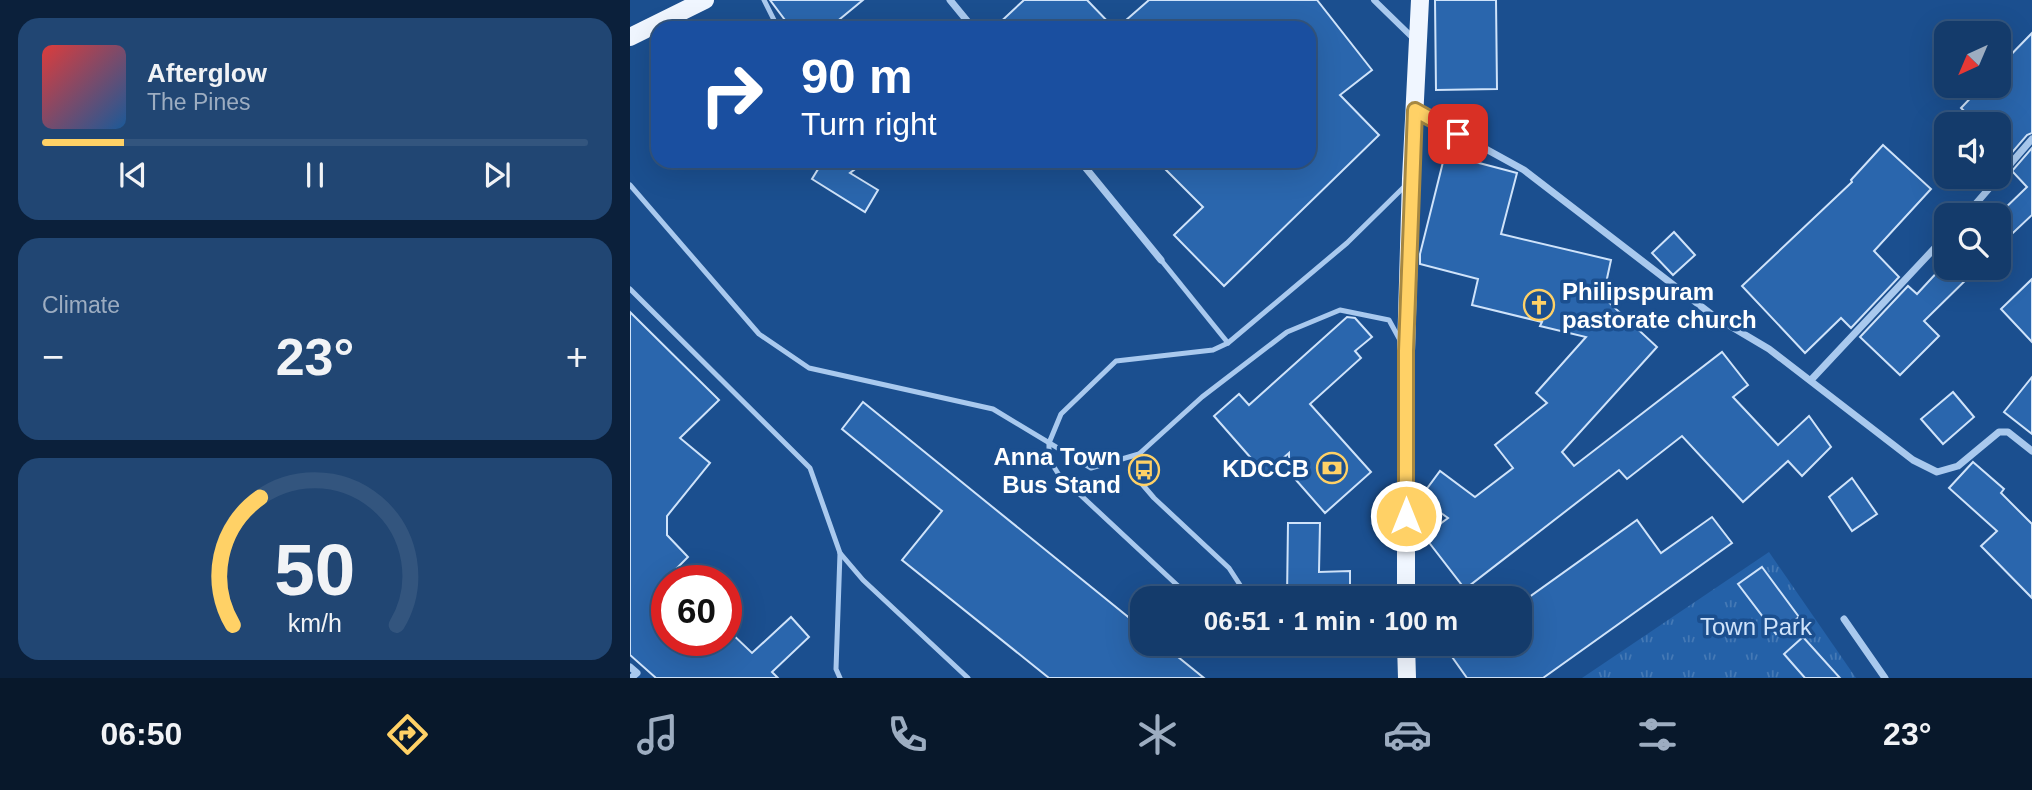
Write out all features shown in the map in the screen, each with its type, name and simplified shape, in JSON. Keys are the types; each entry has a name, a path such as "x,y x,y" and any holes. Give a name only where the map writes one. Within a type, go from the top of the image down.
{"main road":[{"path":"662,21 705,0"},
{"path":"1406,586 1406,351 1420,0"},
{"path":"630,37 651,27"},
{"path":"1406,656 1407,678"}],"street":[{"path":"950,0 967,21"},
{"path":"1374,0 1418,42"},
{"path":"1415,110 1524,170 1715,317 1769,349 1913,460 1937,472 1958,466 1999,432 2008,432 2032,451"},
{"path":"1976,203 2032,139"},
{"path":"1086,168 1161,260"},
{"path":"1811,380 1934,249"},
{"path":"1844,619 1885,678"},
{"path":"630,667 636,673 631,678"}],"lane":[{"path":"764,0 774,21"},
{"path":"1178,586 1059,475 1049,459 1049,443 1060,414 1116,361 1213,349 1228,343 1347,243 1411,179"},
{"path":"630,185 759,334 809,368 993,409 1091,468 1139,454 1202,397 1287,332 1340,310 1389,320 1406,351"},
{"path":"1161,260 1228,343"},
{"path":"630,289 810,468 840,553 863,580 968,678"},
{"path":"1139,454 1136,477 1154,498 1229,568 1241,586"},
{"path":"840,553 836,669 840,678"}],"green space":[{"name":"Town Park","path":"1769,552 1856,678 1582,678"}],"building":[{"path":"770,0 863,0 838,21 786,21"},
{"path":"1024,0 1087,0 1107,21 1002,21"},
{"path":"1149,0 1317,0 1372,70 1340,95 1379,135 1224,286 1174,235 1203,207 1164,168 1316,168 1316,21 1125,21"},
{"path":"1435,0 1496,0 1497,89 1436,90"},
{"path":"2032,33 2032,133 2011,154 2011,112 1965,112 1961,108 1971,98 2011,98 2011,55"},
{"path":"1883,145 1931,189 1874,251 1899,277 1851,328 1841,318 1805,353 1742,286 1852,182"},
{"path":"2032,148 2032,215 2011,235 2010,203 2027,187 2012,171"},
{"path":"1445,154 1517,173 1501,234 1611,260 1603,297 1657,347 1562,452 1574,466 1722,352 1748,385 1733,397 1778,445 1809,416 1831,447 1802,476 1788,461 1743,502 1682,436 1627,479 1619,470 1469,586 1463,586 1424,536 1448,518 1420,498 1440,471 1475,497 1513,468 1495,445 1547,403 1536,393 1586,337 1540,326 1542,322 1472,305 1478,279 1420,264 1420,254"},
{"path":"819,168 857,168 850,173 878,190 865,212 812,179"},
{"path":"1674,232 1695,255 1673,275 1652,253"},
{"path":"1934,276 1934,280 1966,280 1924,321 1939,336 1900,375 1860,337 1908,286 1917,294"},
{"path":"2032,279 2032,342 2001,309"},
{"path":"630,312 719,400 680,438 710,463 667,516 667,535 688,557 680,565 651,565 651,656 742,656 742,643 752,653 791,617 809,637 772,672 778,678 656,678 630,655"},
{"path":"1347,317 1355,318 1372,337 1355,351 1361,358 1310,404 1371,472 1325,513 1289,472 1289,453 1265,474 1214,416 1239,394 1249,405"},
{"path":"2032,377 2032,434 2004,412"},
{"path":"1953,392 1974,417 1943,444 1921,419"},
{"path":"863,402 1130,618 1130,656 1177,656 1204,678 1049,678 902,560 942,511 842,429"},
{"path":"1973,462 2004,489 2001,493 2032,524 2032,598 1981,546 1997,531 1949,488"},
{"path":"1852,478 1877,514 1852,531 1829,497"},
{"path":"1712,517 1732,543 1543,678 1467,678 1451,656 1532,656 1532,595 1637,520 1661,553"},
{"path":"1288,523 1320,523 1319,572 1350,571 1350,586 1287,586"},
{"path":"1762,567 1799,617 1776,634 1738,584"},
{"path":"1803,637 1840,678 1805,678 1784,654"}],"place":[{"name":"Philipspuram pastorate church","path":"1539,305"},
{"name":"KDCCB","path":"1332,468"},
{"name":"Anna Town Bus Stand","path":"1144,470"}],"route":[{"path":"1406,516 1406,351 1415,110 1458,134"}]}
